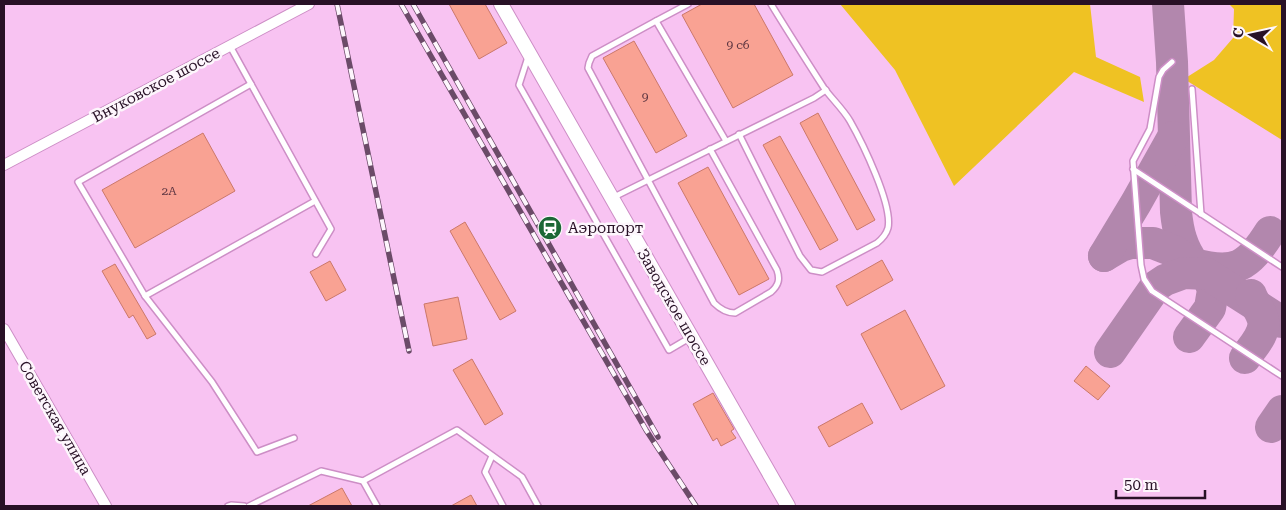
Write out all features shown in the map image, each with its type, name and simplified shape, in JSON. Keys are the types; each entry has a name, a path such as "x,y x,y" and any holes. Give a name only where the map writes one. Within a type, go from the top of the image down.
{"street":[{"name":"Внуковское шоссе","path":"4,165 308,4"},
{"name":"Заводское шоссе","path":"501,4 788,506"},
{"name":"Советская улица","path":"4,329 106,506"}],"lane":[{"path":"688,4 592,56 588,68 714,303 718,308 730,313 771,292 776,288 779,277 777,270 710,150"},
{"path":"739,134 800,256 811,270 822,272 877,243 887,232 889,219 868,156 849,120 826,90 771,4"},
{"path":"656,21 726,141"},
{"path":"230,46 331,229 316,254"},
{"path":"529,52 520,85 669,350 690,337"},
{"path":"1172,62 1163,70 1159,77 1150,129 1135,156 1133,169 1141,265 1144,279 1152,291 1282,376"},
{"path":"252,84 78,182 145,296 212,382 257,452 294,438"},
{"path":"1192,89 1202,214"},
{"path":"612,198 814,98 826,90"},
{"path":"1133,169 1282,267"},
{"path":"145,296 315,201"},
{"path":"249,506 321,471 363,480 457,430 522,476 538,506"},
{"path":"492,456 485,472 504,506"},
{"path":"363,480 377,506"},
{"path":"228,506 244,506"}],"shaded area":[{"path":"840,4 1090,4 1096,57 1140,77 1144,102 1074,72 954,186 895,70"},
{"path":"1229,4 1282,4 1282,140 1184,79 1214,60 1233,38 1234,9"}],"building":[{"path":"449,4 485,4 507,43 479,59"},
{"path":"702,4 754,4 793,75 733,108 682,15"},
{"path":"634,41 687,136 656,153 603,58"},
{"path":"818,113 875,220 857,230 800,123"},
{"path":"203,133 235,191 135,248 102,190"},
{"path":"780,136 838,240 820,250 763,145"},
{"path":"708,167 769,279 739,295 678,183"},
{"path":"465,222 516,311 500,320 450,231"},
{"path":"882,260 893,280 847,306 836,286"},
{"path":"330,261 346,290 326,301 310,272"},
{"path":"115,264 156,334 147,339 133,315 129,318 102,271"},
{"path":"458,297 467,339 433,346 424,304"},
{"path":"905,310 945,386 901,410 861,334"},
{"path":"472,359 503,414 485,425 453,370"},
{"path":"1086,366 1110,386 1098,400 1074,381"},
{"path":"713,393 734,429 731,431 736,438 721,446 717,438 713,441 693,404"},
{"path":"862,403 873,423 829,447 818,427"},
{"path":"342,488 352,506 308,506"},
{"path":"471,495 477,506 451,506"}],"taxiway":[{"path":"1168,4 1172,62 1176,212 1179,233 1184,246 1194,264 1220,269 1230,268 1239,265 1255,253 1270,232"},
{"path":"1104,256 1173,137"},
{"path":"1104,256 1121,246 1131,243 1153,243 1176,252 1207,274 1213,290 1210,308 1189,337"},
{"path":"1110,352 1156,286 1165,280 1184,273 1207,274 1282,322"},
{"path":"1245,358 1255,345 1263,325 1261,313 1251,295"},
{"path":"1271,427 1282,411"}],"railway":[{"path":"337,4 409,351"},
{"path":"401,4 646,430 696,506"},
{"path":"413,4 658,437"}],"place":[{"name":"Аэропорт","path":"550,228"}]}
